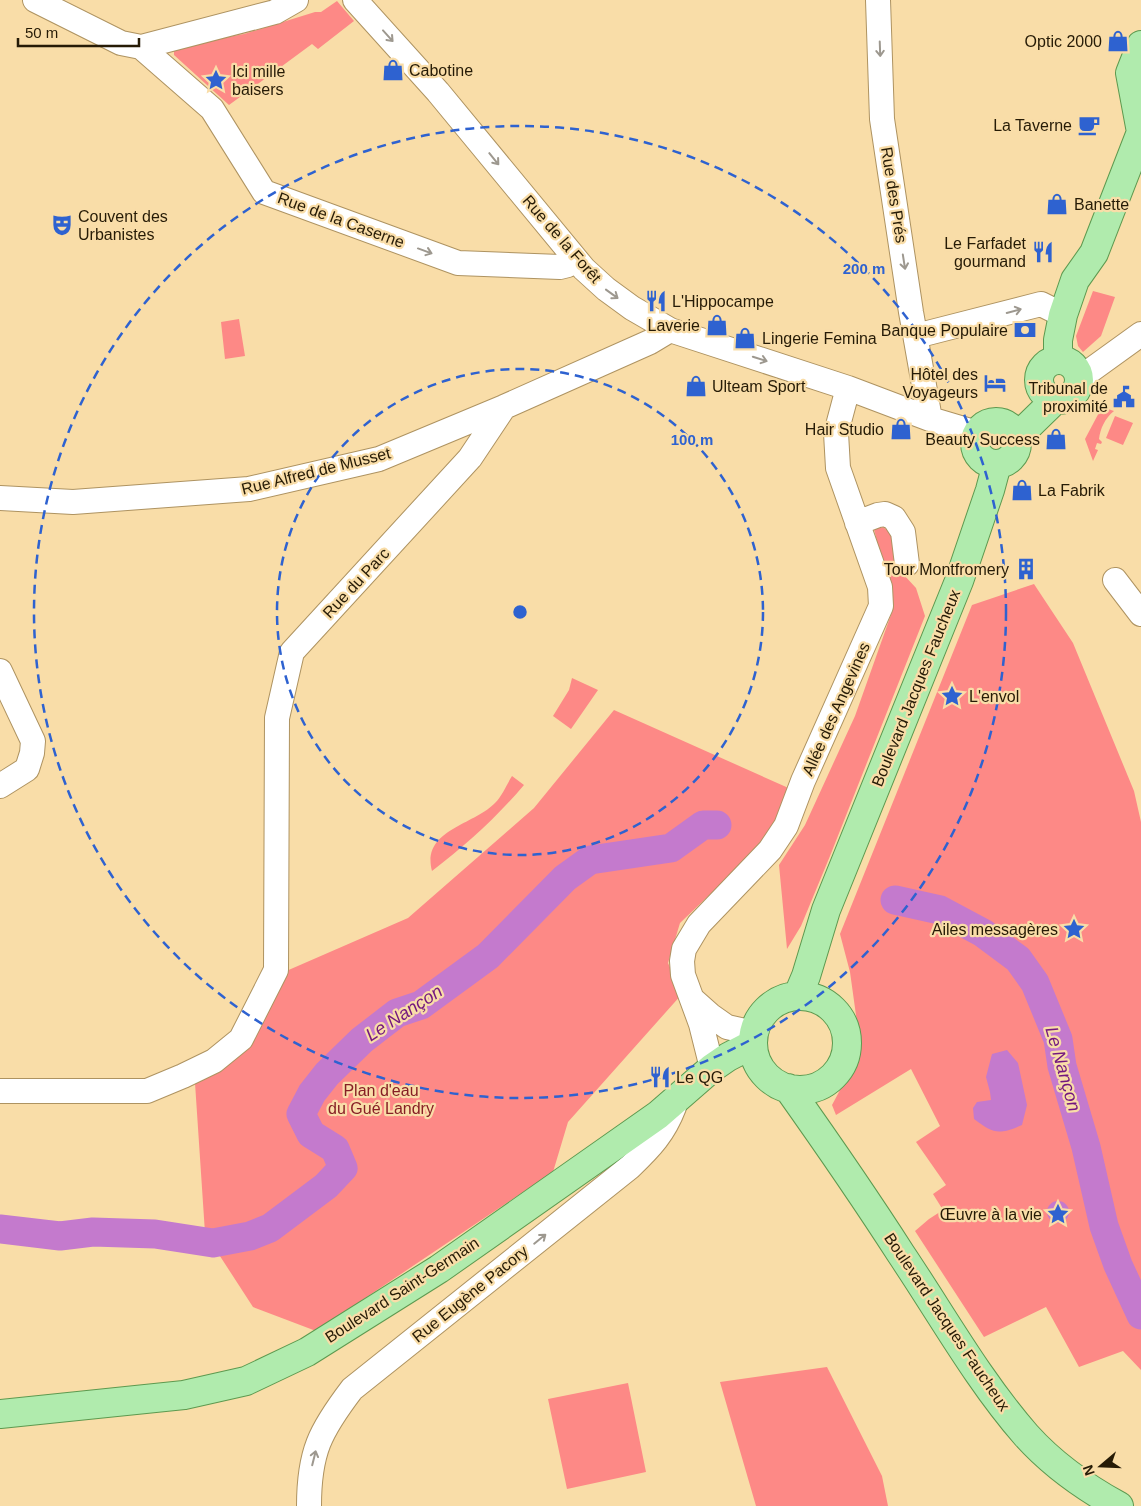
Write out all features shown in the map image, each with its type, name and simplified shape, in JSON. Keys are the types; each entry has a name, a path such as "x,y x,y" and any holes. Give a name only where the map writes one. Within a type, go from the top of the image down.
{"main road":[{"path":"1058,360 1058,340 1063,315 1075,280 1094,253 1141,132 1130,74 1141,45"},
{"path":"1051,361 1070,362 1080,378 1077,390 1068,398 1048,395 1039,376 1041,370 1051,361"},
{"path":"1011,431 1048,395"},
{"path":"993,422 1011,431 1016,446 1014,452 1004,462 990,463 980,456 975,445 977,433 981,427 993,422"},
{"name":"Boulevard Jacques Faucheux","path":"810,999 821,947 826,910 959,581 997,464"},
{"path":"782,998 810,999 835,1011 843,1024 847,1039 846,1054 840,1068 830,1079 817,1087 807,1089 788,1088 773,1081 761,1070 755,1057 753,1038 759,1018 769,1006 782,998"},
{"name":"Boulevard Saint-Germain","path":"0,1414 184,1395 246,1381 307,1352 439,1269 666,1110 712,1068 753,1038"},
{"path":"666,1110 717,1078 734,1071 761,1070"},
{"name":"Boulevard Jacques Faucheux","path":"817,1087 816,1106 822,1134"},
{"name":"Boulevard Jacques Faucheux","path":"788,1088 822,1134 902,1255 940,1317 998,1400 1028,1436 1062,1468 1100,1496 1119,1506"}],"street":[{"name":"Rue de la Caserne","path":"35,0 62,6 131,45 212,109 264,192 458,263 560,268 576,259"},
{"path":"256,17 275,0"},
{"path":"131,45 275,12 296,0"},
{"name":"Rue de la Forêt","path":"355,0 438,92 576,259 606,289 632,308 670,330 848,388 930,419 977,433"},
{"name":"Rue des Prés","path":"878,0 882,119 930,419"},
{"path":"916,336 1041,304 1063,315"},
{"path":"504,407 650,342 670,330"},
{"path":"1080,378 1141,334"},
{"path":"1119,350 1141,358"},
{"name":"Allée des Angevines","path":"712,1068 683,975 682,961 684,949 699,924 770,850 786,826 803,781 882,606 880,587 838,468 836,434 848,388"},
{"name":"Rue Alfred de Musset","path":"0,498 73,502 249,489 379,459 504,407"},
{"name":"Rue du Parc","path":"0,1091 147,1091 214,1061 241,1039 276,970 277,718 292,652 470,458 504,407"},
{"path":"857,523 885,514 894,518 903,532 907,564"},
{"path":"1115,580 1141,614"},
{"path":"0,671 33,742 28,769 0,786"},
{"name":"Allée des Angevines","path":"692,999 710,1015 727,1026 753,1038"},
{"name":"Rue Eugène Pacory","path":"309,1506 309,1481 314,1455 322,1432 352,1388 630,1167 655,1143 668,1122 666,1110"}],"green space":[{"path":"337,1 354,21 318,49 312,44 229,105 174,55 174,48 176,47 244,34 315,12 321,12"},
{"path":"1093,291 1115,297 1101,336 1083,352 1078,346 1076,336"},
{"path":"239,319 245,356 225,359 221,322"},
{"path":"1102,407 1114,411 1102,428 1099,439 1102,442 1101,444 1097,443 1095,449 1098,450 1093,461 1085,439"},
{"path":"1115,416 1133,423 1123,445 1106,438"},
{"path":"883,527 891,533 897,561 904,575 916,588 925,616 801,926 787,949 779,865 805,825 855,716 893,609 874,529"},
{"path":"1034,584 1073,643 1134,791 1141,822 1141,1370 1123,1351 1079,1367 1046,1307 984,1337 915,1231 943,1210 933,1194 946,1185 916,1142 940,1126 911,1069 836,1115 832,1105 861,1051 850,972 840,934 972,605"},
{"path":"572,678 598,690 571,729 553,716 569,690"},
{"name":"Plan d'eau du Gué Landry","path":"614,710 793,790 772,835 680,923 668,963 682,994 568,1122 553,1172 316,1331 253,1307 205,1233 195,1083 284,972 408,918 534,808"},
{"path":"512,776 524,785 480,831 432,871 431,857 434,846 442,837 486,811 495,803"},
{"path":"827,1367 882,1476 888,1506 756,1506 720,1382"},
{"path":"628,1383 646,1472 567,1489 548,1399"}],"shaded area":[{"path":"1007,1050 1018,1063 1027,1105 1022,1125 996,1131 987,1128 974,1119 973,1108 977,1102 991,1100 986,1077 992,1054"},
{"path":"1058,1201 1066,1204 1069,1212 1066,1220 1058,1223 1050,1220 1047,1212 1050,1204"}],"waterway":[{"name":"Le Nançon","path":"0,1229 60,1236 93,1232 155,1234 213,1243 250,1236 270,1228 326,1186 343,1168 335,1149 311,1134 301,1114 312,1093 327,1074 362,1040 397,1013 421,1005 488,956 565,878 590,860 671,848 703,825 717,825"},
{"name":"Le Nançon","path":"895,900 940,910 983,933 1018,959 1035,983 1058,1039 1062,1066 1086,1147 1104,1226 1118,1265 1141,1315"}],"place":[{"name":"Optic 2000","path":"1118,41"},
{"name":"Cabotine","path":"393,70"},
{"name":"Ici mille baisers","path":"216,80"},
{"name":"La Taverne","path":"1089,125"},
{"name":"Banette","path":"1057,204"},
{"name":"Couvent des Urbanistes","path":"62,225"},
{"name":"Le Farfadet gourmand","path":"1043,252"},
{"name":"L'Hippocampe","path":"656,301"},
{"name":"Laverie","path":"717,325"},
{"name":"Banque Populaire","path":"1025,330"},
{"name":"Lingerie Femina","path":"745,338"},
{"name":"Hôtel des Voyageurs","path":"995,383"},
{"name":"Ulteam Sport","path":"696,386"},
{"name":"Tribunal de proximité","path":"1124,397"},
{"name":"Hair Studio","path":"901,429"},
{"name":"Beauty Success","path":"1056,439"},
{"name":"La Fabrik","path":"1022,490"},
{"name":"Tour Montfromery","path":"1026,569"},
{"name":"L'envol","path":"952,696"},
{"name":"Ailes messagères","path":"1074,929"},
{"name":"Le QG","path":"660,1077"},
{"name":"Œuvre à la vie","path":"1058,1214"}]}
